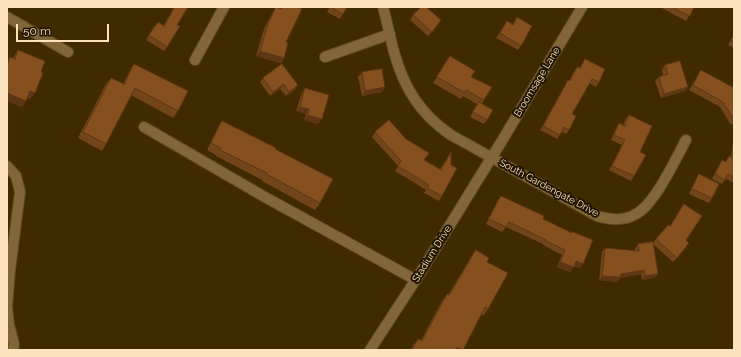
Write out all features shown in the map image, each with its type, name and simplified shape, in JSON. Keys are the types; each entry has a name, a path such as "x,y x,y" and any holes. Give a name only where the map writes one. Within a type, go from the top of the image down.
{"street":[{"path":"195,60 224,7"},
{"name":"South Gardengate Drive","path":"383,7 402,77 414,100 430,120 451,135 597,216 617,220 627,218 636,214 648,204 686,140"},
{"name":"Broomsage Lane","path":"491,157 582,7"},
{"path":"7,17 68,52"},
{"path":"325,57 390,34"},
{"path":"144,127 263,196 416,280"},
{"name":"Stadium Drive","path":"370,350 416,280 491,157"},
{"path":"7,166 16,176 20,192 7,307 14,350"}],"building":[{"path":"175,7 188,7 177,25 180,26 167,47 149,35 158,22 164,26"},
{"path":"276,7 281,9 282,7 298,7 302,9 286,42 288,43 284,58 260,51 268,24"},
{"path":"331,7 347,7 343,14"},
{"path":"421,7 426,7 441,20 432,32 413,15"},
{"path":"672,7 694,7 690,16"},
{"path":"517,17 532,26 521,46 500,33 507,21 513,25"},
{"path":"18,50 45,61 41,72 43,73 35,93 30,91 26,101 7,93 7,66 10,57 15,59"},
{"path":"450,56 475,71 471,77 492,87 484,100 466,90 465,93 437,77"},
{"path":"585,59 605,69 599,82 592,79 572,114 576,116 569,130 564,127 560,135 543,126 568,80 570,81 577,67 580,68"},
{"path":"680,61 688,87 664,94 659,77 668,74 665,65"},
{"path":"134,64 188,91 178,111 135,88 106,144 83,132 111,78 124,84"},
{"path":"282,64 298,85 289,92 284,84 273,92 263,78"},
{"path":"382,69 385,87 365,91 362,72"},
{"path":"701,70 734,88 734,120 723,102 693,85"},
{"path":"305,88 329,95 322,119 307,115 309,109 300,107"},
{"path":"479,102 493,110 487,120 473,112"},
{"path":"629,115 652,126 640,152 646,155 634,176 612,166 625,140 614,135 619,123 624,126"},
{"path":"389,120 406,139 429,153 424,160 441,170 451,152 451,165 457,168 442,196 427,188 429,185 398,166 401,161 375,132"},
{"path":"222,121 333,179 320,203 266,174 267,173 220,150 221,148 211,143"},
{"path":"734,152 734,177 728,174 725,180 715,174 722,160 726,162 729,156 733,159"},
{"path":"699,174 719,184 712,198 692,189"},
{"path":"501,196 544,216 543,219 572,233 573,232 593,240 583,264 576,261 574,267 560,262 565,250 509,222 506,227 489,219"},
{"path":"684,204 702,216 686,240 689,243 677,258 656,239 668,225 670,226"},
{"path":"653,242 658,274 645,276 644,270 621,274 620,277 602,276 605,248 639,251 638,244"},
{"path":"476,250 489,258 487,262 508,273 488,309 485,307 463,350 457,347 456,350 412,350 418,339 422,341 447,294 449,295"}]}
